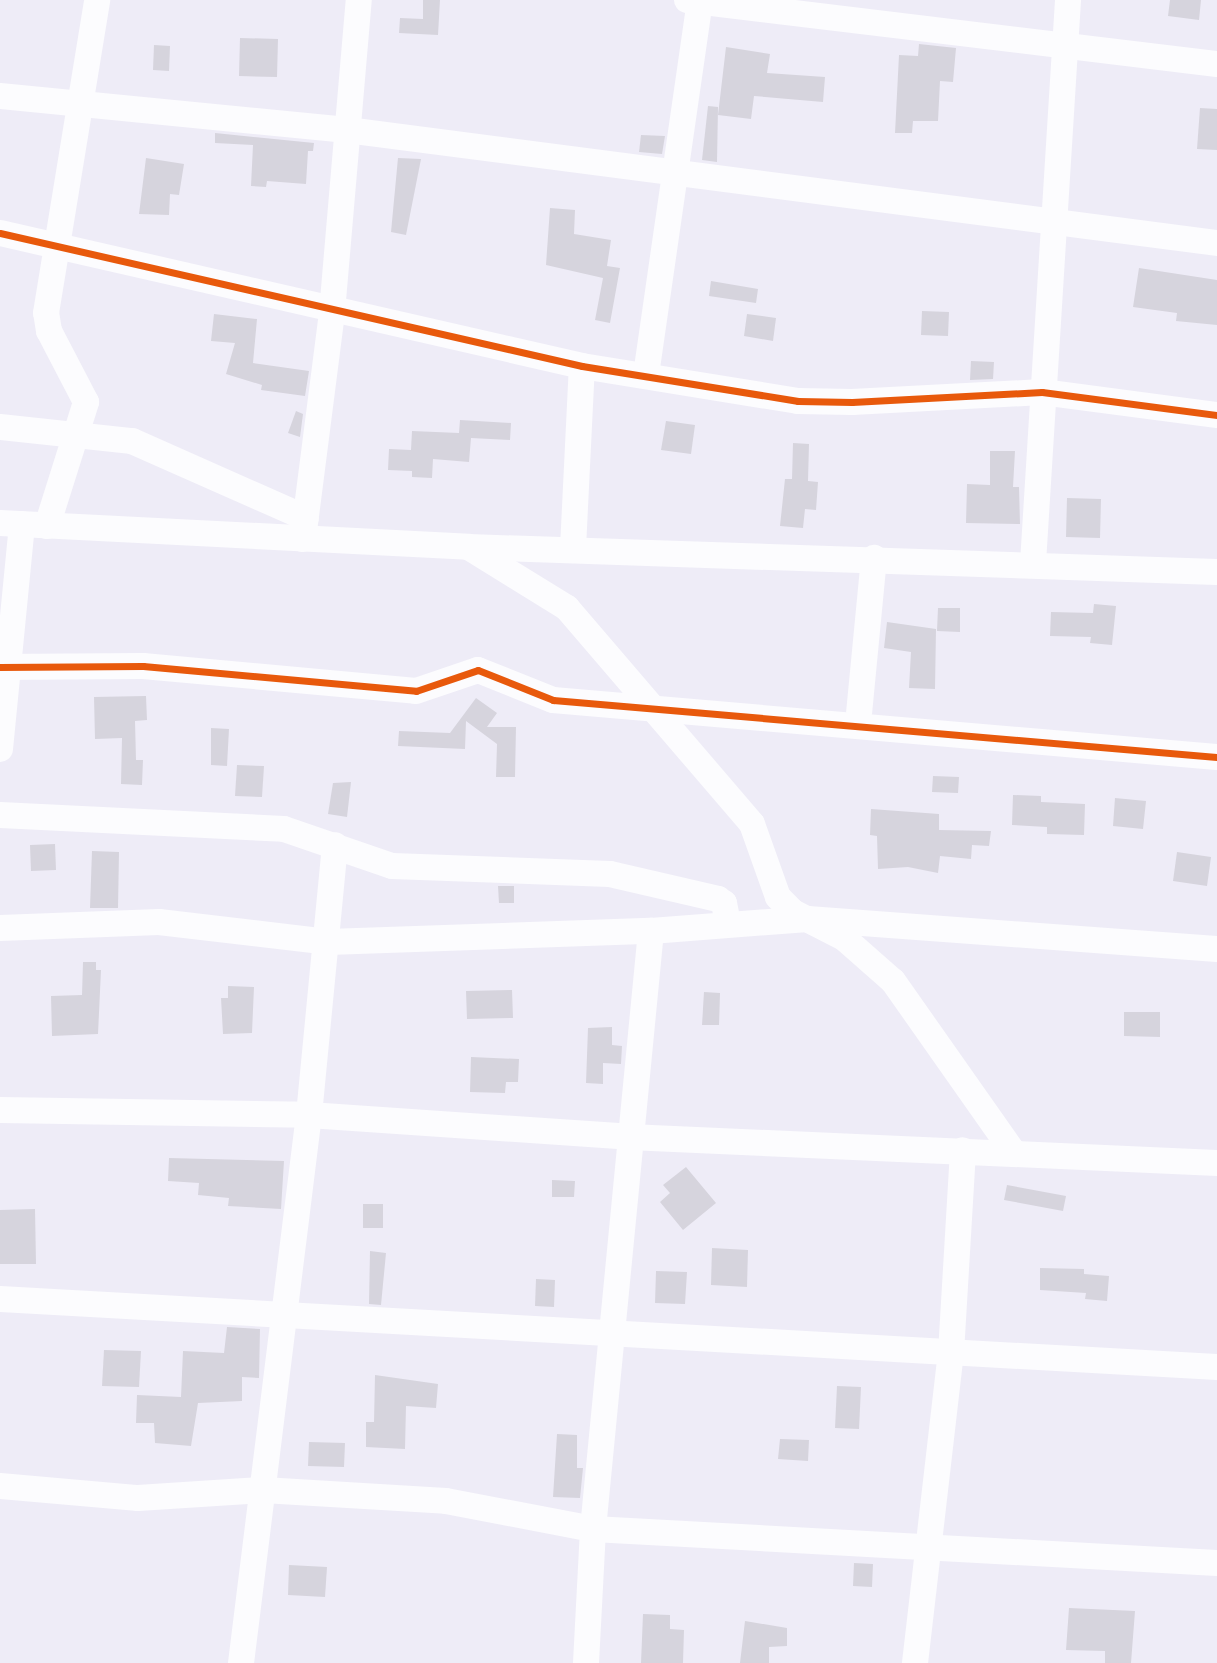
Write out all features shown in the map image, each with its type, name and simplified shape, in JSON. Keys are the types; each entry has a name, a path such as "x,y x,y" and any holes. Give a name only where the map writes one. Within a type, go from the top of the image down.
{"street":[{"path":"0,749 6,667 23,524 73,436 86,398 46,321 78,105 97,0"},
{"path":"304,528 332,312 359,0"},
{"path":"1033,563 1052,222 1068,0"},
{"path":"646,375 675,173 693,1 1064,43 1217,64"},
{"path":"0,96 347,130 1217,243"},
{"path":"0,233 332,312 582,366 821,403 1042,392 1217,415"},
{"path":"573,548 582,366"},
{"path":"0,427 120,439 151,447 304,528"},
{"path":"23,524 304,528 468,547 1033,563 1217,572"},
{"path":"468,547 567,608 752,824 778,897 808,919 844,937 892,981 1014,1153"},
{"path":"858,724 874,558"},
{"path":"6,667 143,666 416,691 478,670 539,698 1217,757"},
{"path":"0,815 284,829 392,866 576,870 640,879 718,899 724,903 728,923"},
{"path":"241,1663 309,1115 328,942 335,845"},
{"path":"0,928 159,922 328,942 651,931 728,923 808,919 1217,949"},
{"path":"586,1663 593,1529 651,931"},
{"path":"0,1110 309,1115 629,1137 1217,1163"},
{"path":"915,1663 951,1353 962,1150"},
{"path":"0,1299 1217,1367"},
{"path":"0,1486 138,1498 263,1490 446,1501 593,1529 1217,1563"}],"building":[{"path":"423,0 440,0 438,35 399,33 400,18 423,19"},
{"path":"1170,0 1201,0 1199,20 1168,16"},
{"path":"240,38 278,39 277,77 239,76"},
{"path":"919,44 956,48 953,82 940,81 938,121 913,121 912,133 895,133 899,55 918,56"},
{"path":"154,45 170,46 169,71 153,70"},
{"path":"726,47 770,54 767,73 825,77 823,102 754,96 751,119 718,115"},
{"path":"708,106 718,107 717,162 702,160"},
{"path":"1200,108 1217,109 1217,150 1197,149"},
{"path":"215,133 314,143 313,151 308,151 306,184 267,181 266,187 251,186 253,145 215,143"},
{"path":"641,135 665,136 662,154 639,152"},
{"path":"146,158 184,164 179,195 170,194 169,215 139,214"},
{"path":"398,158 421,159 406,235 391,232"},
{"path":"550,208 575,210 574,234 611,240 607,266 620,268 610,323 595,320 603,278 546,265"},
{"path":"1139,268 1217,280 1217,325 1176,321 1177,313 1133,307"},
{"path":"711,281 758,289 756,303 709,296"},
{"path":"922,311 949,312 948,336 921,335"},
{"path":"214,314 257,319 253,363 309,371 305,396 261,390 262,385 226,374 235,343 211,341"},
{"path":"747,314 776,318 773,341 744,336"},
{"path":"971,361 994,362 993,379 970,380"},
{"path":"296,411 303,414 300,437 288,433"},
{"path":"460,420 511,423 510,440 471,438 469,462 433,459 432,478 412,477 412,471 388,470 389,449 411,450 412,431 459,433"},
{"path":"666,421 695,425 691,454 661,450"},
{"path":"793,443 809,444 808,481 818,482 816,510 805,509 803,528 780,526 785,479 792,479"},
{"path":"990,451 1015,451 1013,487 1019,487 1020,524 966,523 967,484 990,485"},
{"path":"1067,498 1101,499 1100,538 1066,537"},
{"path":"1094,604 1116,606 1112,645 1090,643 1091,637 1050,636 1051,612 1093,613"},
{"path":"938,608 960,608 960,632 937,631"},
{"path":"887,622 936,629 935,689 909,688 911,652 884,648"},
{"path":"146,696 147,720 135,721 136,760 143,760 142,785 121,784 122,738 95,739 94,697"},
{"path":"476,698 497,713 487,727 516,727 515,777 496,777 497,744 466,721 465,749 398,746 399,731 450,733"},
{"path":"211,728 229,729 227,766 211,765"},
{"path":"237,765 264,766 262,797 235,796"},
{"path":"933,776 959,777 958,793 932,792"},
{"path":"351,782 347,817 328,814 333,783"},
{"path":"1013,795 1041,796 1041,802 1085,804 1084,835 1047,834 1047,827 1012,825"},
{"path":"1115,798 1146,801 1143,829 1113,826"},
{"path":"871,809 939,814 939,830 991,831 989,846 972,845 971,859 940,856 938,873 908,867 878,869 877,836 870,835"},
{"path":"55,844 56,870 31,871 30,845"},
{"path":"92,851 119,852 118,908 90,908"},
{"path":"1177,852 1211,857 1207,886 1173,881"},
{"path":"498,886 514,886 514,903 499,903"},
{"path":"83,962 96,962 96,970 101,970 98,1034 52,1036 51,996 82,995"},
{"path":"228,986 254,987 252,1033 223,1034 221,998 228,998"},
{"path":"512,990 513,1018 467,1019 466,991"},
{"path":"704,992 720,993 719,1025 702,1025"},
{"path":"1124,1012 1160,1012 1160,1037 1124,1036"},
{"path":"612,1027 612,1045 622,1046 621,1064 603,1063 603,1084 586,1083 588,1028"},
{"path":"471,1057 519,1059 518,1082 506,1082 505,1093 470,1092"},
{"path":"169,1158 284,1161 281,1209 228,1206 229,1198 198,1195 199,1183 168,1181"},
{"path":"686,1167 716,1203 683,1230 660,1202 670,1193 663,1185"},
{"path":"552,1180 575,1181 574,1197 552,1197"},
{"path":"1007,1185 1066,1196 1063,1211 1004,1200"},
{"path":"363,1204 383,1204 383,1228 363,1228"},
{"path":"35,1209 36,1264 0,1264 0,1210"},
{"path":"712,1248 748,1250 747,1287 711,1285"},
{"path":"370,1251 386,1253 381,1305 369,1304"},
{"path":"1040,1268 1084,1269 1084,1274 1109,1276 1107,1301 1085,1299 1086,1293 1040,1290"},
{"path":"656,1271 687,1272 685,1304 655,1303"},
{"path":"536,1279 555,1280 554,1307 535,1306"},
{"path":"227,1327 260,1329 259,1378 242,1377 242,1401 198,1403 191,1446 155,1443 154,1423 136,1423 137,1395 181,1397 183,1351 224,1353"},
{"path":"104,1350 141,1351 139,1387 102,1386"},
{"path":"375,1375 438,1384 436,1408 406,1406 405,1449 366,1447 366,1422 374,1422"},
{"path":"837,1386 861,1387 859,1429 835,1428"},
{"path":"557,1434 577,1435 577,1468 583,1468 580,1498 553,1497"},
{"path":"780,1439 809,1440 808,1461 778,1459"},
{"path":"309,1442 345,1443 344,1467 308,1466"},
{"path":"854,1563 873,1564 872,1587 853,1586"},
{"path":"289,1565 327,1567 325,1597 288,1595"},
{"path":"1069,1608 1135,1611 1131,1663 1105,1663 1105,1651 1066,1650"},
{"path":"643,1614 670,1615 670,1629 684,1630 683,1663 641,1663"},
{"path":"745,1621 787,1628 787,1646 769,1647 769,1663 740,1663"}],"cycle path":[{"path":"0,233 582,366 798,401 852,402 1042,392 1217,415"},
{"path":"0,667 143,666 416,691 478,670 553,700 1217,757"}]}
